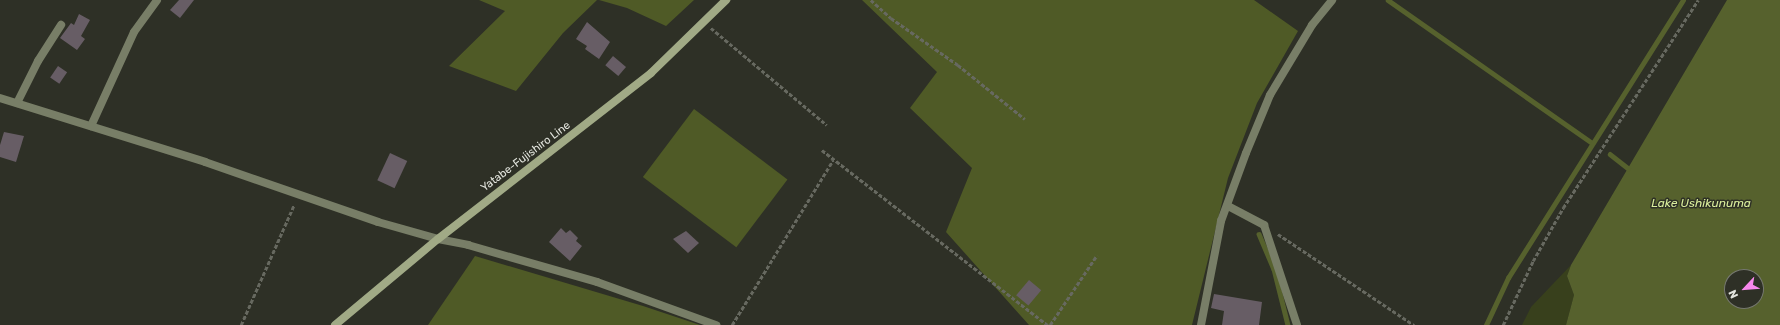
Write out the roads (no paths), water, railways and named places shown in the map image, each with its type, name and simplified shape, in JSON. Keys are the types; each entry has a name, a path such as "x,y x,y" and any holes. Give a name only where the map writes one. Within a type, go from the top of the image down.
{"main road":[{"name":"Yatabe-Fujishiro Line","path":"335,325 438,239 651,73 726,0"}],"street":[{"path":"91,126 134,32 156,0"},
{"path":"1201,325 1221,222 1246,153 1270,95 1312,25 1332,0"},
{"path":"17,103 38,61 61,25"},
{"path":"0,98 205,162 298,196 378,222 438,239 468,245 597,282 716,325"},
{"path":"1228,206 1264,225 1297,325"}],"water":[{"name":"Lake Ushikunuma","path":"1727,0 1780,0 1780,325 1566,325 1574,295 1567,276 1571,265"}],"waterway":[{"path":"1388,0 1592,143"},
{"path":"1486,325 1508,278 1683,0"},
{"path":"1610,154 1628,168"},
{"path":"1259,234 1274,269 1288,325"}]}
